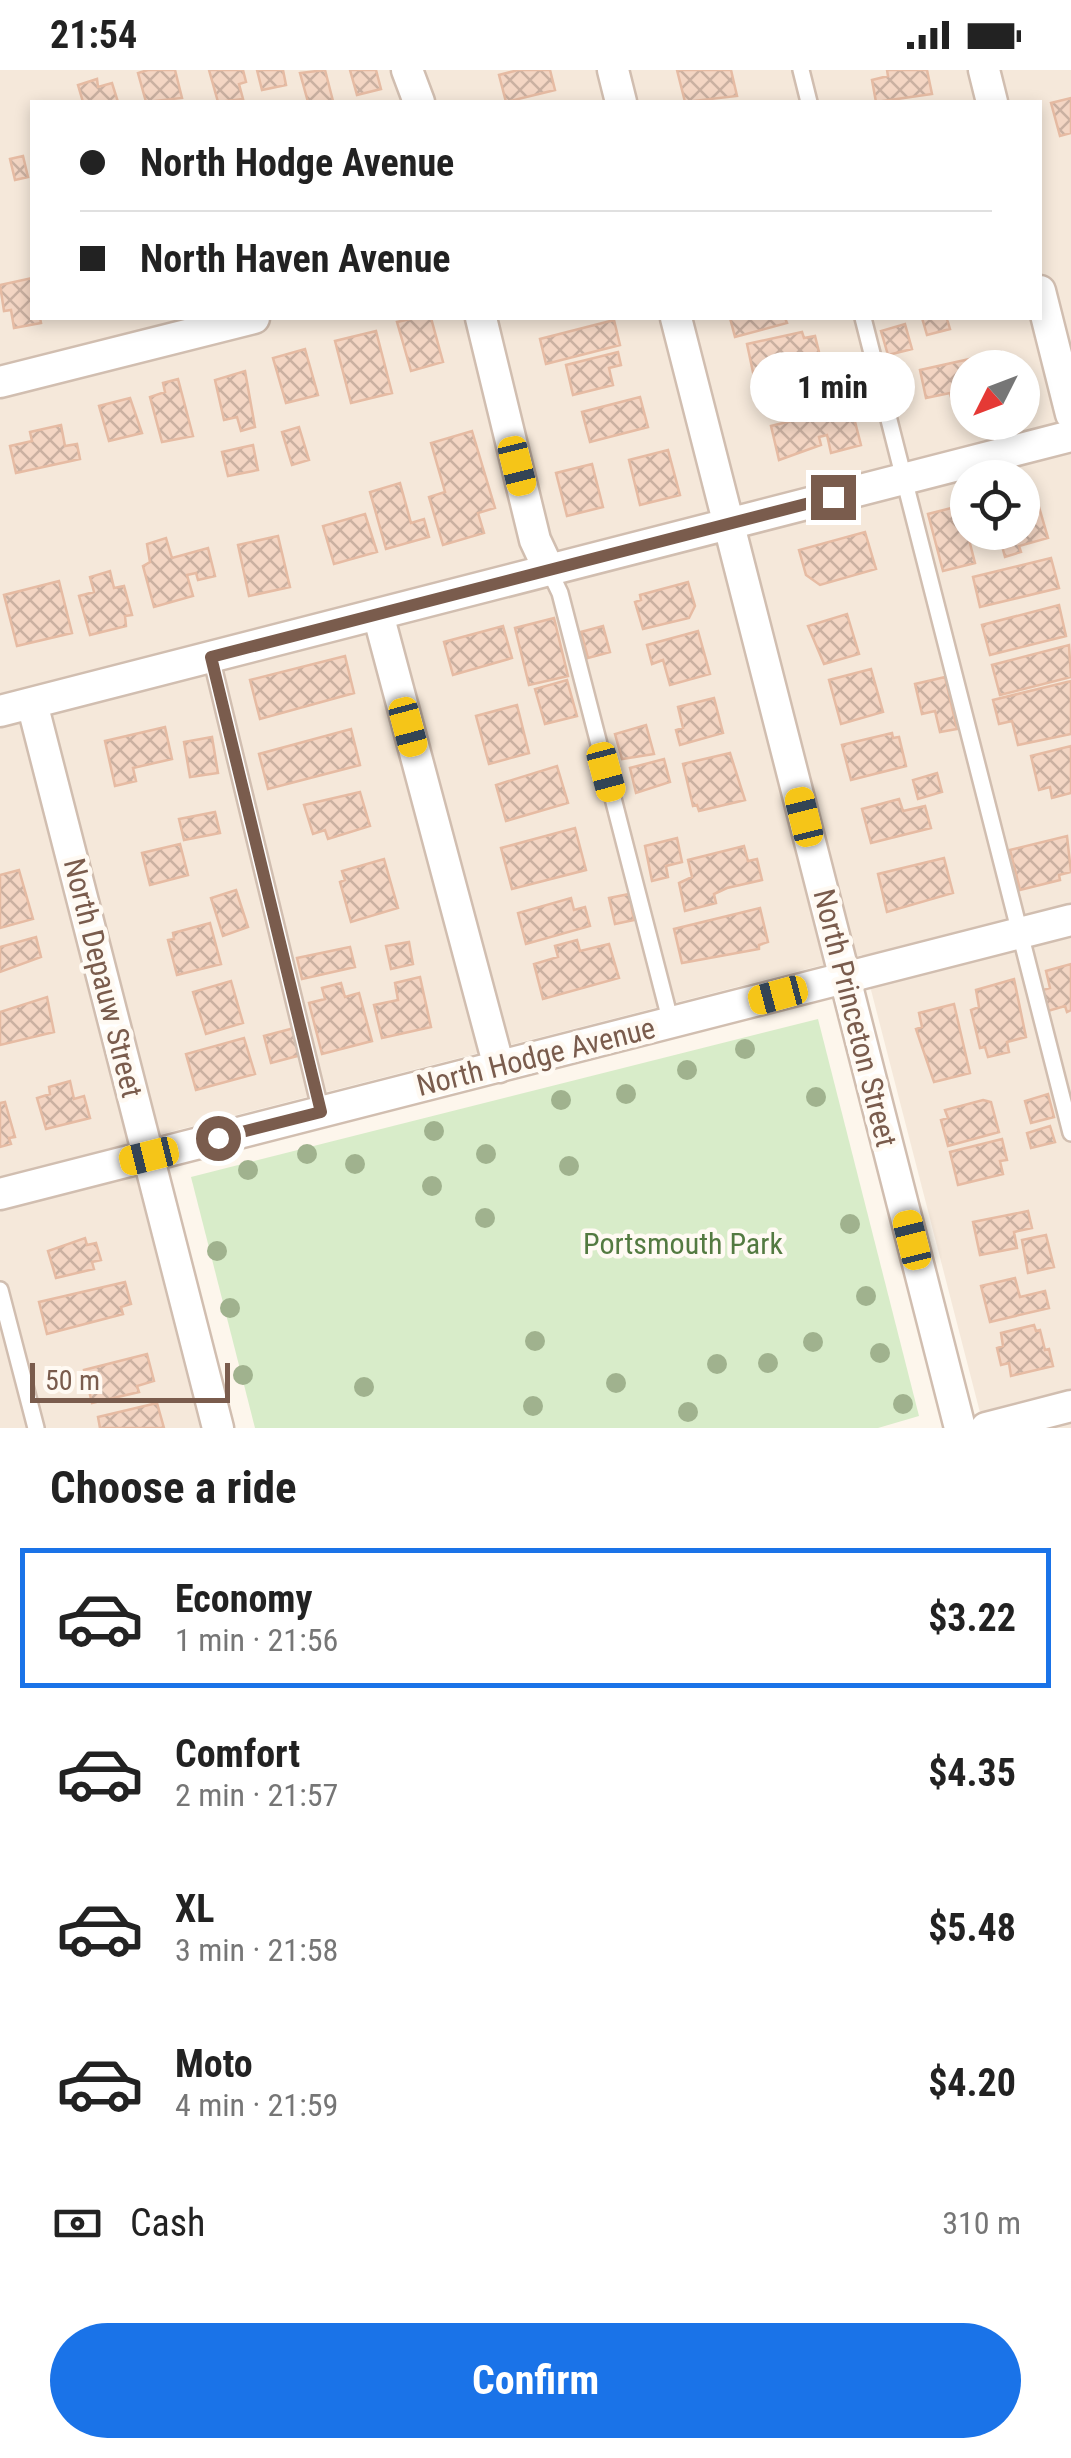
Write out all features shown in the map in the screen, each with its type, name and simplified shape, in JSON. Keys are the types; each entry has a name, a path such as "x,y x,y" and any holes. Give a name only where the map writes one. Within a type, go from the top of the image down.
{"street":[{"path":"407,70 418,100"},
{"path":"613,70 620,100"},
{"path":"984,70 992,100"},
{"path":"1042,300 1071,414"},
{"path":"0,382 246,320"},
{"path":"481,320 534,540 549,570"},
{"name":"North Princeton Street","path":"677,320 960,1428"},
{"path":"0,711 1071,436"},
{"path":"378,614 499,1067"},
{"name":"North Depauw Street","path":"32,703 218,1428"},
{"name":"North Hodge Avenue","path":"0,1194 1071,920"},
{"path":"986,1428 1071,1406"}],"lane":[{"path":"802,70 810,100"},
{"path":"863,320 1071,1132"},
{"path":"549,570 560,593 671,1023"},
{"path":"211,657 321,1112"},
{"path":"0,1290 36,1428"}],"shaded area":[{"path":"0,70 1071,70 1071,1428 984,1428 862,955 127,1143 200,1428 0,1428"}],"green space":[{"name":"Portsmouth Park","path":"818,1019 919,1416 878,1428 255,1428 191,1177"}],"building":[{"path":"175,70 182,98 145,100 138,73"},
{"path":"209,70 243,70 246,82 239,84 243,99 217,100"},
{"path":"257,70 283,70 286,85 262,90"},
{"path":"325,70 333,100 307,100 300,73"},
{"path":"350,70 376,70 381,89 357,95"},
{"path":"518,70 550,70 555,90 505,100 499,75"},
{"path":"677,70 731,70 737,96 684,100"},
{"path":"887,70 927,70 932,94 876,100 872,80 888,76"},
{"path":"97,79 98,87 112,83 117,100 82,100 78,85"},
{"path":"1071,98 1071,133 1060,136 1051,103"},
{"path":"23,156 28,177 15,180 10,159"},
{"path":"30,278 30,320 41,323 14,328 11,310 4,311 0,285"},
{"path":"432,320 443,362 411,371 397,322"},
{"path":"614,320 620,345 546,364 540,339"},
{"path":"731,320 787,323 735,337"},
{"path":"923,320 947,320 950,329 927,335"},
{"path":"905,324 912,349 888,355 881,331"},
{"path":"376,331 392,393 351,403 335,341"},
{"path":"802,332 804,338 815,336 821,360 804,364 811,394 773,402 767,374 754,377 747,344"},
{"path":"305,349 318,395 286,403 273,358"},
{"path":"618,352 621,365 609,368 613,385 573,395 566,365"},
{"path":"950,363 950,393 926,398 920,370"},
{"path":"245,371 255,427 241,431 237,417 224,420 215,380"},
{"path":"178,379 193,436 162,442 150,397 165,392 163,383"},
{"path":"640,397 648,427 590,442 582,412"},
{"path":"130,398 142,433 109,441 99,406"},
{"path":"851,406 861,445 831,453 827,435 819,437 821,445 779,460 771,426"},
{"path":"61,425 65,446 77,444 80,459 16,473 10,446 32,441 30,432"},
{"path":"299,427 309,460 292,465 282,432"},
{"path":"472,431 495,508 478,513 484,533 443,545 429,497 445,492 431,443"},
{"path":"253,445 258,470 228,476 222,452"},
{"path":"668,450 680,495 640,505 629,460"},
{"path":"592,464 603,507 567,516 556,473"},
{"path":"400,483 411,523 424,519 429,537 386,549 370,492"},
{"path":"950,508 950,550 972,550 975,563 943,571 928,514"},
{"path":"1040,510 1048,538 1040,540"},
{"path":"365,514 377,552 334,564 323,526"},
{"path":"865,532 876,569 820,585 806,575 799,550"},
{"path":"278,536 290,587 249,596 238,545"},
{"path":"166,538 172,558 208,548 215,576 198,580 196,573 187,575 193,596 154,607 143,566 150,562 147,544"},
{"path":"1003,550 1020,550 1021,552 1005,557"},
{"path":"1051,558 1059,588 980,607 973,577"},
{"path":"110,571 114,588 124,586 132,615 125,616 126,626 90,635 79,596 94,592 90,577"},
{"path":"59,581 72,633 17,646 4,595"},
{"path":"688,582 695,606 689,618 643,629 635,602 641,600 640,595"},
{"path":"1059,605 1066,636 990,655 982,625"},
{"path":"847,614 859,654 824,664 808,626"},
{"path":"554,618 568,676 529,685 515,628"},
{"path":"503,626 512,658 453,675 444,642"},
{"path":"603,626 610,652 588,658 581,632"},
{"path":"698,631 710,674 670,685 663,660 652,664 647,645"},
{"path":"1069,645 1071,677 1000,695 992,665"},
{"path":"345,656 354,693 260,719 250,680"},
{"path":"871,669 883,712 841,724 829,680"},
{"path":"945,677 957,729 940,732 935,711 922,714 915,684"},
{"path":"567,680 577,716 545,724 535,689"},
{"path":"1071,681 1071,734 1018,745 1012,721 999,724 993,700"},
{"path":"714,698 723,733 680,745 676,730 683,728 678,707"},
{"path":"517,705 529,753 489,764 476,716"},
{"path":"646,725 654,754 622,759 615,734"},
{"path":"165,727 172,759 133,768 136,781 115,786 105,741"},
{"path":"351,729 360,765 268,789 259,754"},
{"path":"892,733 893,738 899,737 906,766 851,780 842,745"},
{"path":"212,737 218,773 190,777 184,742"},
{"path":"1071,746 1071,793 1052,798 1050,787 1039,790 1031,756"},
{"path":"730,753 745,800 699,811 697,805 693,806 683,764"},
{"path":"664,759 670,782 636,793 630,768"},
{"path":"557,766 568,803 506,821 496,785"},
{"path":"937,773 942,792 918,799 913,780"},
{"path":"360,792 370,826 328,839 325,830 313,834 304,805"},
{"path":"899,799 903,811 925,806 931,828 871,843 862,809"},
{"path":"215,812 220,833 184,840 179,819"},
{"path":"575,828 586,870 512,889 501,848"},
{"path":"1067,836 1071,872 1059,875 1060,880 1020,890 1010,850"},
{"path":"677,838 682,862 666,866 668,877 652,881 645,846"},
{"path":"180,844 188,875 150,885 142,853"},
{"path":"744,846 748,861 757,859 762,880 727,888 714,894 716,903 685,911 679,883 692,877 688,860"},
{"path":"944,858 953,893 887,912 878,874"},
{"path":"384,859 398,908 351,922 340,882 345,880 342,871"},
{"path":"19,870 33,919 0,928 0,875"},
{"path":"236,890 248,927 223,936 211,898"},
{"path":"629,894 634,920 615,924 609,898"},
{"path":"571,898 574,910 585,907 590,926 526,944 518,913"},
{"path":"760,908 768,942 759,945 759,949 682,963 674,929"},
{"path":"210,923 221,964 177,975 168,940 174,939 173,933"},
{"path":"36,937 41,957 0,972 0,947"},
{"path":"577,940 580,951 609,944 619,978 543,999 534,964 558,957 555,946"},
{"path":"409,942 413,964 391,969 386,946"},
{"path":"350,947 355,967 302,979 297,958"},
{"path":"1071,964 1071,1010 1067,1012 1065,1006 1048,1011 1043,990 1050,988 1046,971"},
{"path":"420,977 431,1027 382,1038 374,1005 398,1000 395,983"},
{"path":"1014,979 1026,1037 1007,1042 1009,1052 988,1057 985,1047 980,1048 971,1010 979,1007 976,990"},
{"path":"231,981 243,1023 206,1034 193,992"},
{"path":"341,983 345,997 359,993 372,1041 322,1054 309,1003 325,999 322,988"},
{"path":"47,997 54,1032 0,1045 0,1012"},
{"path":"954,1004 970,1073 934,1082 916,1029 922,1027 919,1013"},
{"path":"294,1028 301,1055 271,1063 264,1036"},
{"path":"244,1038 255,1074 196,1090 186,1054"},
{"path":"70,1081 74,1099 84,1096 90,1118 46,1129 37,1098 50,1094 49,1087"},
{"path":"1048,1094 1054,1117 1031,1123 1025,1101"},
{"path":"983,1100 991,1102 999,1132 948,1146 941,1120 948,1118 945,1110"},
{"path":"5,1102 15,1137 9,1138 11,1144 0,1147 0,1103"},
{"path":"1050,1126 1055,1142 1031,1148 1027,1133"},
{"path":"1002,1139 1007,1160 1000,1161 1003,1174 958,1185 950,1152"},
{"path":"1028,1211 1032,1228 1014,1232 1017,1248 980,1255 973,1222"},
{"path":"1046,1235 1054,1267 1028,1273 1022,1240"},
{"path":"85,1238 87,1245 96,1243 101,1260 92,1262 94,1269 56,1278 48,1251"},
{"path":"1015,1278 1020,1297 1045,1291 1049,1308 990,1322 981,1286"},
{"path":"125,1282 131,1304 121,1307 123,1314 47,1334 39,1302"},
{"path":"1034,1325 1036,1331 1040,1330 1045,1350 1049,1349 1053,1366 1011,1376 1009,1363 1001,1365 997,1348 1003,1346 1001,1333"},
{"path":"147,1354 154,1381 137,1386 139,1392 92,1403 84,1370"},
{"path":"157,1403 164,1428 100,1428 98,1417"}],"route":[{"path":"218,1138 321,1112 211,657 833,497"}]}
